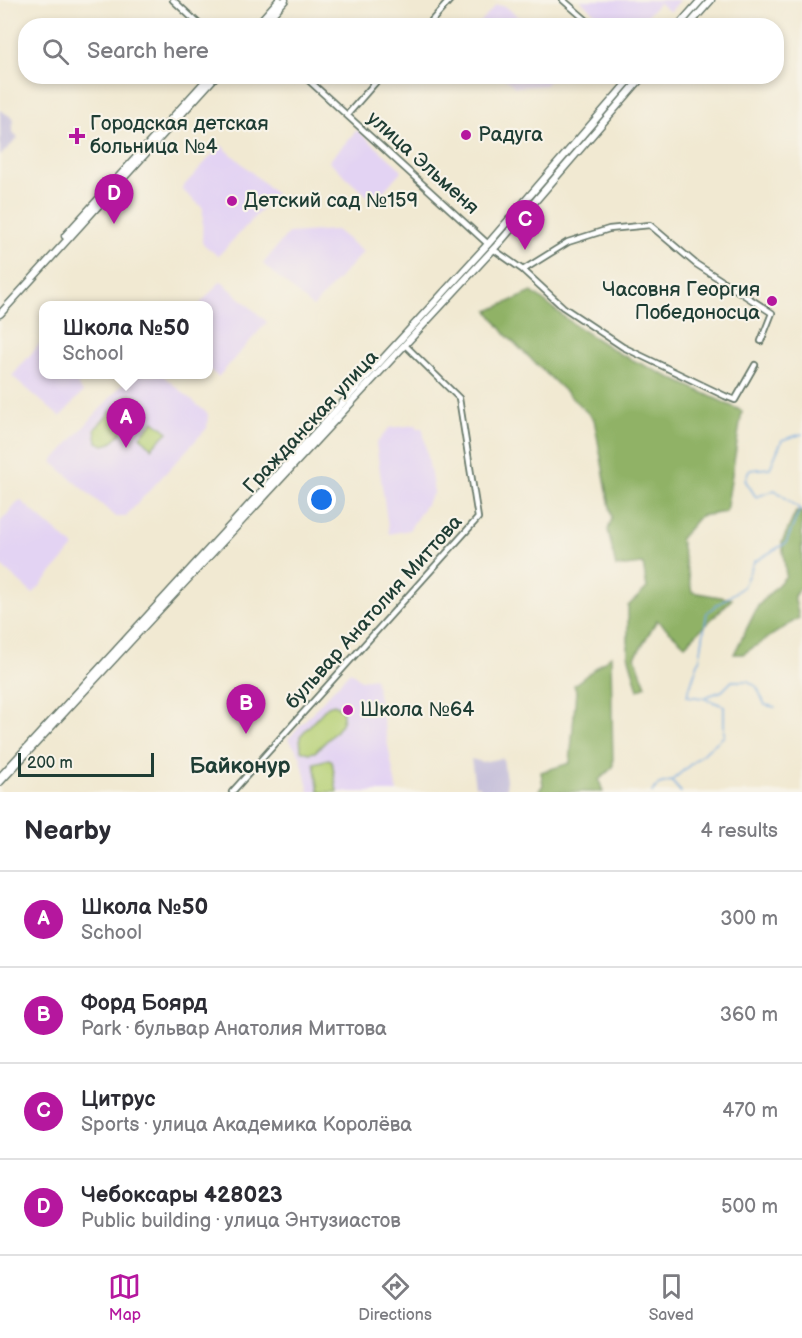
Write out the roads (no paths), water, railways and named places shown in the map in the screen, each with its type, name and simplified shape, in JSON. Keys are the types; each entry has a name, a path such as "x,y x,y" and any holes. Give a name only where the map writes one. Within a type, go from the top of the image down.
{"main road":[{"path":"263,18 279,0"},
{"path":"269,18 285,0"},
{"path":"685,18 701,0"},
{"path":"695,18 711,0"},
{"path":"192,100 204,84"},
{"path":"0,314 27,281 208,84"},
{"name":"Гражданская улица","path":"0,782 491,247 626,84"},
{"name":"Гражданская улица","path":"282,474 405,345 636,84"},
{"path":"0,308 21,288"}],"street":[{"path":"173,0 192,18"},
{"path":"434,18 450,0"},
{"path":"563,0 583,18"},
{"name":"улица Эльменя","path":"313,84 491,247 523,270 562,307 637,356 735,400 756,365"},
{"path":"346,115 374,84"},
{"path":"523,270 568,242 609,229 650,225 696,264 772,313 761,340"},
{"name":"бульвар Анатолия Миттова","path":"232,792 477,518 459,398 405,345"}],"waterway":[{"path":"652,792 659,784 671,781 724,736 724,706 703,698 687,696 700,657 707,612 743,587 754,562 786,543 800,509 775,490 756,497 745,480 749,470 770,468 782,440 802,434"},
{"path":"705,697 722,691 732,681 748,681 757,687 765,705 775,707"},
{"path":"672,782 681,792"}],"place":[{"name":"Радуга","path":"466,135"},
{"name":"Городская детская больница №4","path":"77,136"},
{"name":"Детский сад №159","path":"232,201"},
{"name":"Чебоксары 428023","path":"114,224"},
{"name":"Цитрус","path":"525,250"},
{"name":"Часовня Георгия Победоносца","path":"772,301"},
{"name":"Школа №50","path":"126,448"},
{"name":"Школа №64","path":"348,710"},
{"name":"Форд Боярд","path":"246,734"}],"district":[{"name":"Байконур","path":"240,766"}]}
